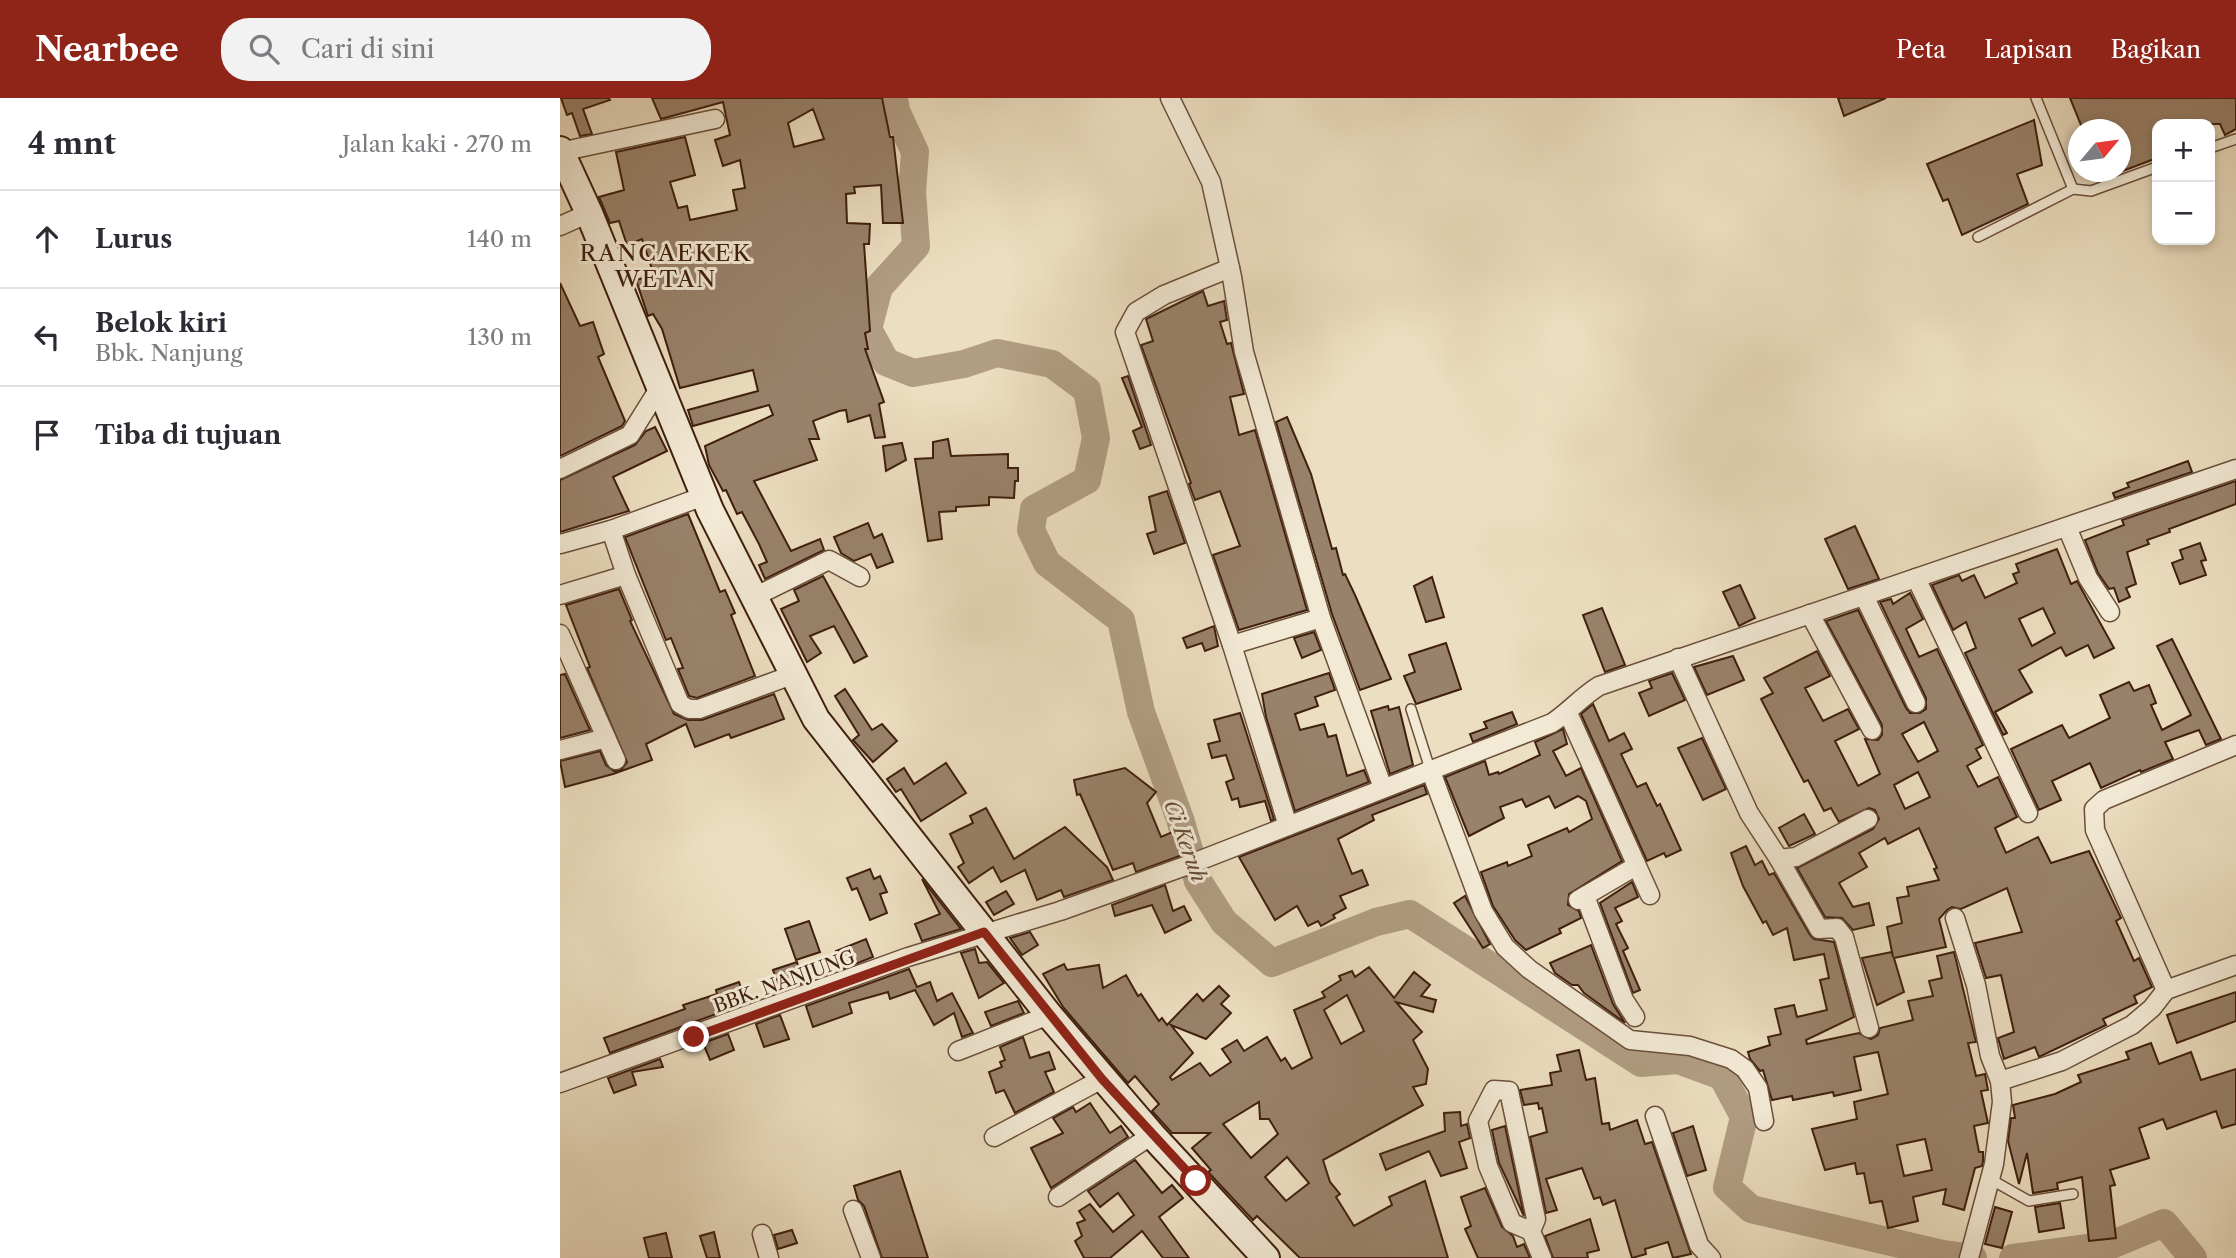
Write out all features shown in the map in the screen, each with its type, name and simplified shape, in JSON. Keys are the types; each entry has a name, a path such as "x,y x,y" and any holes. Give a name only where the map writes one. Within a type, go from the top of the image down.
{"main road":[{"path":"560,151 589,213 704,496 752,598 816,719 1102,1079 1266,1258"}],"street":[{"path":"1170,98 1211,182 1230,268 1244,352 1321,618 1383,788"},
{"path":"560,151 715,119"},
{"path":"560,226 589,213"},
{"path":"1230,268 1136,312 1125,332 1232,645 1288,826"},
{"path":"560,469 634,432 660,387"},
{"name":"BBK. NANJUNG","path":"560,1083 984,932 1060,912 1211,857 1552,723 1568,713 1576,701 1599,686 1865,598 1916,578 2236,469"},
{"path":"560,544 611,530 704,496"},
{"path":"2067,527 2088,578 2110,612"},
{"path":"611,530 626,575 680,704 689,709 699,709 792,675"},
{"path":"752,598 829,560 860,577"},
{"path":"560,595 626,575"},
{"path":"1916,578 2028,813"},
{"path":"1865,598 1916,703"},
{"path":"1810,614 1872,730"},
{"path":"1232,645 1321,618"},
{"path":"560,634 568,669 616,760"},
{"path":"1678,658 1749,813 1819,929 1837,928 1843,937 1869,1028"},
{"path":"1568,713 1650,895"},
{"path":"560,750 606,738"},
{"path":"2166,990 2095,830 2094,809 2104,800 2236,745"},
{"path":"1430,769 1478,900 1505,947 1529,969 1630,1040 1690,1046 1731,1059 1745,1069 1758,1088 1764,1121"},
{"path":"1779,859 1796,857 1868,819"},
{"path":"1634,1017 1624,1000 1582,898 1636,866"},
{"path":"1955,918 1976,985 1990,1056 2000,1081 2002,1102 1990,1179 1973,1250"},
{"path":"2000,1081 2062,1061 2132,1025 2152,1008 2166,990 2236,965"},
{"path":"1599,1016 1624,1000"},
{"path":"958,1051 1049,1015"},
{"path":"994,1137 1102,1079"},
{"path":"1531,1231 1512,1223 1488,1166 1477,1126 1494,1090 1508,1091 1536,1219 1531,1231 1542,1258"},
{"path":"1655,1116 1702,1256"},
{"path":"1058,1196 1152,1135"},
{"path":"853,1210 871,1258"},
{"path":"762,1234 769,1258"}],"lane":[{"path":"2036,98 2073,189"},
{"path":"2215,146 2236,139"},
{"path":"1978,237 2073,189 2091,191 2152,169"},
{"path":"1411,709 1430,769"},
{"path":"1990,1179 2029,1200 2073,1194"}],"building":[{"path":"561,98 610,100 583,109 592,134 580,136 572,113 567,115"},
{"path":"652,98 882,98 890,137 893,137 903,223 883,223 881,185 854,187 855,193 846,194 847,223 870,224 869,244 864,244 870,331 865,333 868,349 865,349 884,402 879,404 885,437 875,438 870,415 848,422 846,410 839,411 813,421 819,439 809,439 817,460 754,481 791,551 820,539 824,550 765,579 759,565 767,562 759,544 742,512 737,514 726,490 723,491 709,465 705,446 773,415 769,405 693,426 688,410 758,391 753,370 680,388 662,329 653,314 648,316 636,280 654,275 642,239 627,245 619,221 610,223 599,197 624,190 616,152 685,137 695,175 670,182 678,208 687,206 690,220 737,210 733,190 745,188 740,160 723,166 715,140 730,135 723,102 661,119","holes":["813,109 824,139 794,147 788,123"]},
{"path":"1838,98 1886,98 1844,116"},
{"path":"2070,98 2236,98 2236,129 2225,135 2220,124 2215,124 2215,119 2152,119 2152,160 2131,168 2131,119 2079,119"},
{"path":"2034,120 2042,165 2017,174 2028,204 1962,235 1948,199 1943,201 1927,164"},
{"path":"560,283 580,326 593,322 604,354 598,357 625,421 622,426 560,456"},
{"path":"1203,291 1208,306 1224,301 1227,320 1220,322 1227,344 1231,343 1244,394 1230,397 1239,435 1255,430 1307,610 1239,630 1213,555 1240,546 1220,491 1195,500 1141,345 1153,341 1146,319"},
{"path":"1128,376 1151,445 1140,449 1133,431 1142,427 1122,378"},
{"path":"1287,417 1311,474 1332,549 1336,548 1343,575 1345,574 1355,595 1391,679 1360,690 1332,614 1276,422"},
{"path":"655,427 667,451 613,477 629,511 560,532 560,480 635,445 646,431"},
{"path":"948,439 951,456 1008,454 1008,468 1018,468 1018,481 1015,481 1014,498 989,497 989,505 956,507 956,511 939,512 942,539 928,541 915,459 933,458 933,442"},
{"path":"902,443 906,460 886,471 883,446"},
{"path":"2188,461 2192,472 2115,498 2113,493 2129,487 2127,483"},
{"path":"2236,481 2236,504 2169,529 2170,532 2147,540 2149,544 2127,552 2136,584 2126,588 2130,597 2119,602 2114,588 2109,589 2098,573 2085,540 2124,525 2122,520"},
{"path":"1167,491 1185,543 1154,554 1147,534 1156,531 1149,497"},
{"path":"688,514 720,592 725,590 735,613 731,615 755,676 697,698 689,696 678,669 683,668 671,638 666,640 625,537"},
{"path":"868,523 874,538 882,534 893,562 877,568 871,554 854,561 841,553 834,537"},
{"path":"1855,526 1879,579 1848,589 1825,539"},
{"path":"2200,543 2206,560 2201,561 2206,575 2180,584 2172,563 2183,559 2180,550"},
{"path":"2057,549 2071,584 2077,581 2114,648 2094,658 2088,645 2066,656 2061,647 2019,670 2032,692 1995,712 2007,733 2003,735 1965,653 1976,648 1966,622 1953,630 1932,585 1959,575 1962,581 1974,575 1985,598 2017,583 2013,574 2019,572 2016,564","holes":["2043,608 2055,633 2032,646 2019,619"]},
{"path":"823,576 867,656 854,663 834,626 810,636 821,653 807,662 781,609 799,601 794,590"},
{"path":"1432,577 1444,617 1426,622 1414,586"},
{"path":"1740,585 1755,618 1739,626 1723,592"},
{"path":"619,589 632,620 630,621 674,714 688,720 702,720 774,694 784,719 731,738 729,734 695,747 686,724 646,744 652,760 613,774 565,787 560,761 600,751 606,765 614,771 621,770 627,762 587,668 590,667 566,605"},
{"path":"1910,593 1923,619 1906,629 1919,657 1937,649 1983,745 1976,749 1981,758 1967,766 1978,787 1998,777 2017,817 1995,828 2006,853 2038,837 2051,863 2089,851 2121,918 2116,921 2134,961 2139,958 2152,987 2134,996 2137,1003 2103,1019 2106,1025 2039,1057 2035,1047 2004,1059 1998,1038 2014,1032 2001,975 1986,978 1975,943 2022,932 2007,888 1961,909 1952,907 1947,910 1939,919 1946,947 1894,958 1904,992 1877,1005 1862,958 1892,952 1887,927 1902,923 1897,898 1909,896 1907,887 1939,880 1934,869 1937,868 1919,828 1888,844 1885,838 1859,853 1867,867 1839,883 1853,907 1869,903 1874,925 1853,930 1842,918 1825,917 1797,868 1873,829 1879,819 1875,810 1869,808 1839,822 1831,808 1824,811 1808,780 1804,782 1761,699 1773,693 1764,678 1817,651 1830,676 1805,688 1823,721 1848,709 1859,729 1835,741 1858,786 1880,774 1865,739 1878,740 1882,735 1882,725 1826,621 1858,610 1906,708 1910,713 1920,713 1926,709 1926,698 1880,602 1891,599 1893,604","holes":["1924,722 1938,751 1918,762 1902,734","1918,772 1930,797 1905,809 1894,785"]},
{"path":"1602,608 1625,665 1605,672 1583,615"},
{"path":"1214,626 1218,646 1205,651 1202,643 1187,648 1183,638"},
{"path":"1314,632 1321,650 1302,658 1294,638"},
{"path":"2172,639 2221,739 2206,745 2199,730 2165,742 2173,759 2141,772 2140,770 2101,788 2090,763 2052,781 2061,800 2039,810 2011,749 2062,725 2069,738 2110,718 2100,695 2129,682 2134,691 2149,685 2156,703 2151,705 2162,730 2191,715 2157,646"},
{"path":"1446,643 1461,689 1416,704 1404,676 1415,672 1409,655"},
{"path":"1733,656 1744,680 1707,695 1694,667"},
{"path":"1329,673 1335,690 1315,697 1318,706 1295,714 1300,730 1324,724 1328,737 1336,735 1347,776 1364,770 1369,782 1295,811 1266,717 1262,694"},
{"path":"1672,673 1685,700 1649,716 1639,693 1652,688 1649,681"},
{"path":"565,674 590,730 560,738 560,675"},
{"path":"845,689 872,730 882,724 897,741 873,762 853,740 859,735 835,696"},
{"path":"1593,704 1609,741 1624,733 1632,749 1621,754 1637,787 1646,783 1657,806 1660,804 1681,850 1666,857 1664,853 1647,861 1581,714"},
{"path":"1388,706 1389,710 1399,707 1413,765 1390,774 1371,711"},
{"path":"1512,712 1517,724 1473,742 1470,734 1487,728 1484,722"},
{"path":"1240,713 1274,819 1271,821 1265,801 1240,807 1238,798 1232,800 1226,782 1234,779 1226,755 1212,758 1208,744 1220,741 1214,720"},
{"path":"1563,729 1567,744 1553,751 1566,776 1581,768 1622,861 1569,894 1568,905 1579,911 1581,918 1559,929 1561,933 1526,950 1515,940 1493,906 1481,872 1507,862 1508,866 1532,856 1528,845 1567,828 1569,832 1592,819 1586,801 1578,796 1555,808 1549,796 1526,807 1522,799 1500,807 1504,818 1469,836 1445,777 1485,761 1489,775 1499,774 1540,755 1535,742"},
{"path":"1702,738 1726,789 1703,800 1678,748"},
{"path":"946,763 966,793 921,821 901,789 896,792 887,779 904,768 914,784"},
{"path":"1125,768 1156,792 1147,803 1161,837 1177,830 1185,854 1136,872 1133,863 1113,870 1080,794 1077,795 1074,780"},
{"path":"1424,785 1427,794 1372,815 1374,820 1338,839 1352,874 1362,870 1368,885 1340,896 1346,908 1333,915 1335,918 1321,926 1318,921 1308,926 1297,906 1275,920 1239,857"},
{"path":"986,808 1014,859 1065,827 1107,867 1113,880 1064,897 1061,890 1037,900 1025,870 1001,882 993,867 969,883 958,867 964,863 950,834 973,823 970,816"},
{"path":"1804,814 1815,834 1789,846 1779,828"},
{"path":"1746,846 1755,865 1762,861 1769,875 1774,873 1810,935 1814,939 1834,942 1854,1017 1806,1040 1807,1044 1859,1033 1871,1039 1878,1035 1880,1028 1913,1020 1908,1001 1933,996 1929,981 1942,978 1937,956 1954,952 1976,1042 1968,1043 1976,1076 1985,1074 1988,1090 1981,1091 1988,1123 1974,1126 1979,1152 1983,1152 1983,1162 1982,1166 1975,1168 1964,1210 1943,1204 1946,1189 1913,1197 1918,1221 1888,1228 1882,1201 1870,1203 1864,1173 1857,1174 1855,1163 1825,1170 1812,1129 1857,1119 1854,1102 1888,1094 1878,1052 1854,1057 1861,1090 1834,1096 1833,1092 1793,1100 1792,1096 1772,1100 1763,1070 1760,1071 1750,1059 1748,1052 1770,1045 1768,1037 1781,1034 1775,1009 1794,1005 1797,1017 1827,1010 1820,980 1829,978 1824,954 1794,960 1787,928 1773,935 1766,921 1763,923 1743,886 1731,853","holes":["1925,1139 1932,1170 1904,1176 1897,1145"]},
{"path":"870,869 874,879 880,876 887,892 880,894 887,913 870,920 857,888 852,890 847,878"},
{"path":"922,879 961,929 922,941 915,924 940,914"},
{"path":"1632,882 1638,897 1615,908 1622,921 1616,924 1628,948 1623,951 1640,990 1633,993 1600,903"},
{"path":"1165,885 1173,911 1184,906 1191,920 1165,933 1152,905 1115,916 1112,905"},
{"path":"1006,891 1014,904 994,915 986,902"},
{"path":"1465,896 1490,944 1483,948 1454,903"},
{"path":"809,921 820,952 796,960 785,929"},
{"path":"1030,932 1038,945 1022,955 1010,938"},
{"path":"866,939 873,957 843,969 836,951"},
{"path":"1591,945 1613,1004 1625,1023 1584,993 1578,985 1572,985 1555,973 1550,963"},
{"path":"975,949 979,963 987,962 1004,983 979,998 961,953"},
{"path":"797,962 803,983 780,991 773,970"},
{"path":"1064,964 1067,970 1099,965 1103,988 1126,975 1138,996 1141,994 1159,1021 1162,1018 1167,1025 1197,994 1203,1001 1219,986 1229,996 1221,1004 1231,1013 1206,1039 1171,1025 1193,1053 1170,1077 1172,1080 1200,1063 1210,1076 1231,1062 1222,1049 1237,1040 1244,1051 1267,1037 1281,1061 1285,1058 1292,1069 1312,1058 1294,1010 1325,997 1322,992 1341,980 1339,976 1352,971 1355,977 1369,967 1394,998 1414,972 1430,985 1421,996 1436,1000 1433,1012 1396,1002 1422,1032 1413,1040 1428,1069 1426,1084 1413,1087 1423,1105 1323,1160 1330,1182 1340,1194 1336,1197 1354,1226 1392,1205 1389,1197 1425,1181 1448,1258 1300,1258 1257,1216 1253,1220 1208,1172 1211,1170 1192,1148 1210,1133 1172,1133 1152,1111 1159,1104 1135,1076 1128,1083 1063,1007 1043,974","holes":["1347,995 1364,1031 1341,1044 1324,1010","1259,1102 1260,1119 1269,1119 1278,1134 1251,1158 1223,1124","1287,1157 1309,1183 1286,1201 1265,1177"]},
{"path":"909,969 917,987 930,982 937,1001 952,993 973,1033 962,1037 954,1013 934,1025 915,990 890,999 888,992 849,1003 852,1013 813,1027 806,1006"},
{"path":"739,982 746,1003 610,1053 604,1038 685,1009 683,1005 717,994 716,990"},
{"path":"2236,992 2236,1021 2177,1043 2167,1015"},
{"path":"1018,1001 1024,1013 991,1026 985,1012"},
{"path":"780,1015 789,1039 764,1047 756,1024"},
{"path":"728,1034 734,1050 710,1060 703,1043"},
{"path":"1023,1037 1030,1058 1049,1052 1055,1069 1045,1072 1054,1092 1015,1113 1004,1090 996,1093 989,1072 1002,1067 1000,1062 1005,1060 1000,1047"},
{"path":"2151,1043 2159,1064 2191,1052 2201,1080 2236,1069 2236,1124 2222,1128 2216,1111 2167,1129 2163,1119 2139,1128 2149,1158 2110,1170 2115,1185 2110,1186 2116,1238 2089,1241 2082,1177 2057,1183 2058,1189 2033,1193 2027,1153 2019,1184 2008,1141 2011,1118 2015,1118 2013,1105 2055,1094 2081,1082 2078,1075 2129,1059 2126,1052"},
{"path":"1579,1050 1586,1080 1595,1078 1602,1124 1609,1123 1610,1130 1637,1120 1645,1144 1652,1142 1691,1254 1673,1258 1668,1242 1645,1249 1646,1254 1632,1258 1615,1200 1603,1205 1600,1197 1594,1199 1582,1168 1546,1179 1557,1210 1546,1213 1530,1137 1547,1132 1542,1108 1539,1109 1538,1103 1524,1105 1520,1090 1552,1085 1550,1073 1561,1071 1557,1055"},
{"path":"660,1059 663,1067 632,1072 636,1085 614,1093 608,1078"},
{"path":"1090,1103 1110,1133 1121,1126 1128,1137 1051,1188 1031,1148 1063,1133 1053,1118 1073,1107 1076,1112"},
{"path":"1460,1112 1461,1126 1467,1124 1470,1138 1459,1142 1467,1168 1441,1176 1429,1151 1386,1170 1380,1154 1445,1131 1444,1113"},
{"path":"1505,1126 1524,1216 1499,1163 1492,1130"},
{"path":"1693,1126 1706,1170 1687,1176 1673,1133"},
{"path":"1135,1160 1162,1193 1172,1185 1183,1198 1159,1217 1189,1258 1163,1258 1142,1231 1110,1258 1084,1258 1075,1241 1082,1236 1077,1223 1085,1220 1079,1211 1090,1204 1113,1232 1134,1215 1118,1193 1100,1207 1088,1191"},
{"path":"900,1171 928,1258 882,1258 864,1206 858,1200 854,1186"},
{"path":"1485,1188 1502,1227 1513,1236 1517,1247 1524,1244 1530,1258 1478,1258 1465,1229 1471,1226 1461,1197"},
{"path":"2060,1203 2064,1228 2039,1232 2035,1207"},
{"path":"1995,1207 2012,1212 2002,1248 1985,1244"},
{"path":"1590,1219 1599,1250 1587,1253 1588,1258 1553,1258 1545,1236"},
{"path":"792,1230 797,1243 778,1249 774,1235"},
{"path":"714,1232 720,1258 707,1258 700,1236"},
{"path":"666,1233 672,1258 649,1258 644,1238"}],"waterway":[{"name":"Ci Keruh","path":"894,98 896,111 915,152 912,192 916,246 879,287 868,329 886,362 913,373 964,364 997,353 1052,364 1087,390 1096,438 1087,480 1034,509 1031,530 1047,563 1121,620 1141,712 1180,819 1198,881 1224,922 1272,963 1376,922 1410,914 1641,1063 1678,1060 1722,1076 1744,1117 1727,1187 1751,1209 1942,1254 1973,1258"},
{"name":"Ci Keruh","path":"2013,1258 2111,1245 2164,1223 2193,1258"}],"district":[{"name":"RANCAEKEK WETAN","path":"666,266"}],"route":[{"path":"694,1037 908,957 984,932 1102,1079 1196,1181"}]}
